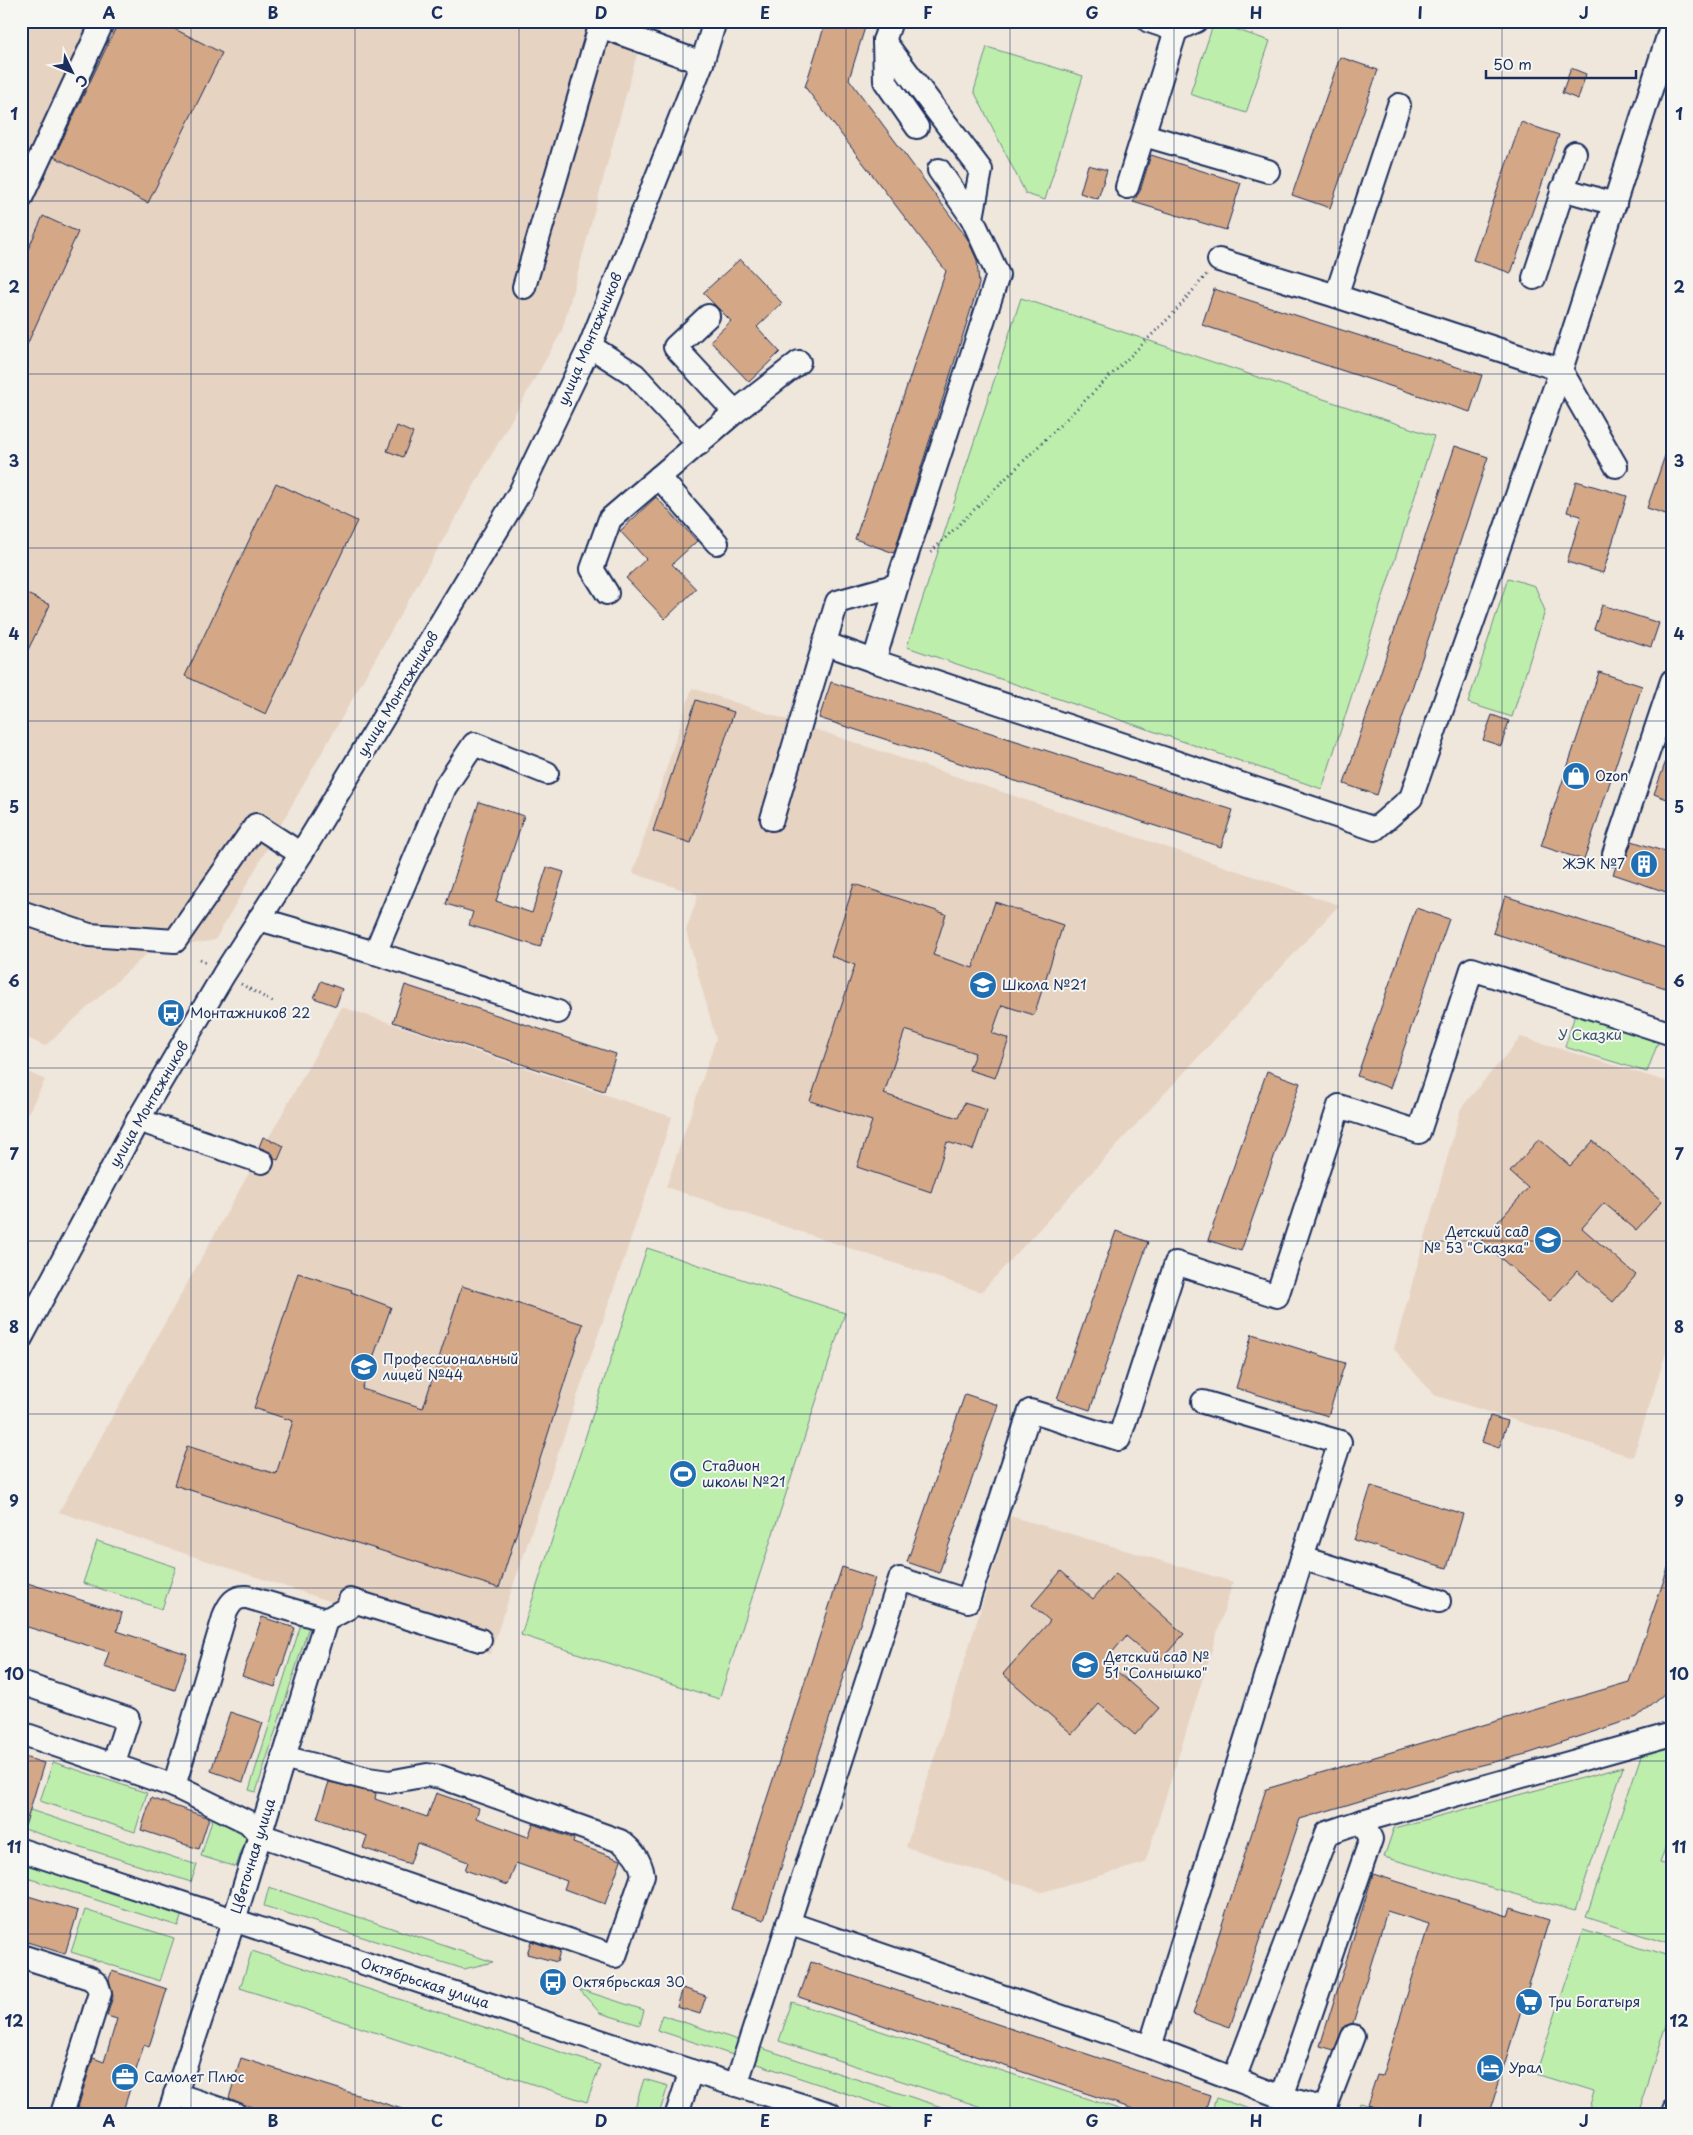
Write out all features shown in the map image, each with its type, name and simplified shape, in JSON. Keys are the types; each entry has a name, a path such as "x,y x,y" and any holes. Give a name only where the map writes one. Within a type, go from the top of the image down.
{"street":[{"path":"21,198 103,21"},
{"name":"улица Монтажников","path":"21,1338 138,1120 224,974 301,854 520,492 590,346 702,63 715,21"},
{"path":"1149,21 1176,30 1196,21"},
{"path":"524,287 601,23 702,63"},
{"path":"824,643 1375,829 1411,798 1561,370 1672,24"},
{"path":"1126,187 1176,30"},
{"path":"888,31 885,81 917,127"},
{"path":"888,31 981,170 972,218"},
{"path":"1336,296 1398,105"},
{"path":"1144,135 1268,171"},
{"path":"1534,278 1575,153"},
{"path":"874,660 998,275 972,218 939,170"},
{"path":"1562,189 1615,204"},
{"path":"1219,260 1336,296 1561,370 1616,466"},
{"path":"708,316 675,347 735,412"},
{"path":"590,346 635,375 699,444"},
{"path":"607,593 592,569 610,519 735,412 799,362"},
{"path":"659,477 717,544"},
{"path":"772,819 837,602 897,585"},
{"path":"1614,854 1672,681"},
{"path":"374,953 445,787 474,744 547,773"},
{"path":"21,912 89,935 176,941 256,825 301,854"},
{"path":"260,919 374,953 558,1012"},
{"path":"736,2085 900,1579 968,1601 1030,1410 1119,1440 1176,1263 1277,1296 1339,1106 1419,1132 1472,969 1672,1034"},
{"path":"138,1120 262,1162"},
{"path":"1150,2047 1340,1442 1203,1402"},
{"path":"1302,1558 1439,1601"},
{"path":"174,1786 225,1614 234,1600 240,1596 326,1620 348,1608 350,1600 480,1640"},
{"name":"Цветочная улица","path":"172,2104 234,1920 326,1620"},
{"path":"21,1683 128,1719 113,1765"},
{"path":"21,1733 174,1786 248,1822 260,1835 615,1956 643,1875 640,1862 632,1850 620,1841 442,1777 427,1775 390,1782 368,1779 283,1757"},
{"path":"1234,2079 1327,1833 1362,1821 1672,1734"},
{"path":"1282,2097 1371,1839 1362,1821"},
{"name":"Октябрьская улица","path":"21,1850 690,2071 830,2114"},
{"path":"788,1923 1150,2047 1324,2111 1354,2036"},
{"path":"21,1956 90,1978 97,1984 100,1993 62,2114"},
{"path":"677,2114 690,2071"},
{"path":"172,2104 235,2114"}],"path":[{"path":"925,558 1173,314 1219,260"}],"shaded area":[{"path":"21,21 646,21 562,331 215,940 150,951 45,1046 21,1035"},
{"name":"Школа №21","path":"692,688 1339,905 981,1292 666,1187 716,1039 686,931 698,895 633,873"},
{"name":"Профессиональный лицей №44","path":"342,1007 672,1117 490,1654 59,1512"},
{"name":"Детский сад № 53 \"Сказка\"","path":"1521,1037 1672,1083 1672,1334 1633,1457 1434,1395 1394,1349 1461,1108"},
{"path":"21,1069 45,1080 21,1127"},
{"name":"Детский сад № 51 \"Солнышко\"","path":"1010,1516 1233,1582 1145,1863 1042,1892 906,1847"}],"green space":[{"path":"1214,22 1270,41 1246,113 1190,94"},
{"path":"987,47 1083,76 1045,200 1026,194 974,91"},
{"path":"1021,298 1434,436 1322,789 907,647"},
{"path":"1508,578 1535,586 1545,611 1512,717 1468,703"},
{"name":"У Сказки","path":"1576,1011 1660,1037 1647,1072 1565,1047"},
{"name":"Стадион школы №21","path":"647,1248 845,1313 719,1699 521,1635"},
{"path":"97,1541 176,1567 162,1609 83,1583"},
{"path":"301,1624 309,1626 256,1792 249,1790"},
{"path":"1672,1744 1672,1827 1660,1863 1672,1866 1672,1945 1586,1917 1642,1753"},
{"path":"53,1762 147,1793 135,1832 40,1801"},
{"path":"1623,1767 1575,1911 1384,1857 1394,1828"},
{"path":"21,1807 197,1865 191,1882 21,1828"},
{"path":"213,1817 249,1828 236,1867 201,1856"},
{"path":"21,1855 184,1908 178,1926 21,1876"},
{"path":"269,1887 493,1962 464,1969 264,1906"},
{"path":"85,1910 174,1938 160,1981 71,1952"},
{"path":"1583,1930 1672,1958 1672,2009 1638,2114 1587,2114 1594,2092 1536,2074"},
{"path":"252,1951 600,2065 587,2102 240,1988"},
{"path":"579,1989 644,2010 640,2025 600,2013"},
{"path":"792,2002 1134,2114 1003,2114 779,2041"},
{"path":"662,2015 744,2042 739,2057 657,2030"},
{"path":"752,2045 963,2114 908,2114 746,2060"},
{"path":"644,2079 668,2086 659,2114 633,2114"},
{"path":"1216,2098 1265,2114 1211,2114"},
{"path":"1360,2103 1395,2114 1357,2114"}],"building":[{"path":"119,21 159,21 222,53 148,203 54,157"},
{"path":"826,21 867,21 849,79 967,238 977,260 979,284 894,553 855,539 946,271 805,87"},
{"path":"1340,57 1378,70 1330,208 1292,195"},
{"path":"1571,68 1586,74 1578,99 1562,93"},
{"path":"1521,122 1559,135 1511,273 1473,260"},
{"path":"1151,155 1241,183 1226,230 1133,202 1140,191"},
{"path":"1088,165 1107,170 1098,199 1080,193"},
{"path":"43,216 78,232 21,358 21,265"},
{"path":"740,259 782,303 757,327 780,352 749,382 710,341 731,321 703,293"},
{"path":"1214,289 1482,375 1470,412 1202,325"},
{"path":"397,426 413,433 403,457 387,451"},
{"path":"1669,444 1672,444 1672,516 1647,508"},
{"path":"1455,446 1488,457 1377,795 1344,784"},
{"path":"1576,481 1627,496 1603,573 1567,562 1581,516 1567,512"},
{"path":"276,483 357,521 266,714 185,676"},
{"path":"656,497 697,541 672,564 696,589 665,619 626,578 646,559 620,531"},
{"path":"21,591 50,605 21,664"},
{"path":"1602,605 1659,623 1651,647 1594,629"},
{"path":"1599,672 1642,686 1584,860 1541,846"},
{"path":"831,682 1233,810 1221,847 819,718"},
{"path":"696,700 734,712 691,843 653,831"},
{"path":"1492,715 1509,721 1501,746 1483,740"},
{"path":"1670,750 1672,750 1672,801 1654,794"},
{"path":"479,802 524,816 496,901 532,913 547,867 564,872 540,947 469,925 473,912 446,904"},
{"name":"ЖЭК №7","path":"1632,841 1672,854 1672,894 1613,874 1616,867 1626,859"},
{"path":"854,884 946,914 933,955 973,968 995,902 1063,925 1034,1015 1002,1005 992,1033 1009,1039 995,1078 969,1070 975,1053 905,1030 884,1094 958,1118 964,1103 987,1110 973,1150 947,1142 931,1192 857,1167 872,1121 810,1101 855,965 831,956"},
{"path":"1505,896 1672,950 1672,990 1493,933"},
{"path":"1416,908 1449,919 1390,1088 1357,1076"},
{"path":"321,981 342,989 336,1006 314,998"},
{"path":"405,985 616,1054 604,1091 393,1022"},
{"path":"1267,1071 1300,1083 1241,1251 1208,1240"},
{"path":"263,1137 284,1146 278,1160 275,1159 272,1153 259,1147"},
{"path":"1539,1139 1570,1166 1593,1141 1662,1201 1636,1230 1604,1203 1582,1228 1636,1275 1613,1302 1577,1271 1550,1301 1481,1241 1528,1188 1510,1172"},
{"path":"1116,1231 1148,1242 1090,1410 1057,1399"},
{"path":"298,1273 352,1290 351,1292 391,1307 362,1389 423,1408 462,1286 583,1324 499,1588 174,1485 187,1446 276,1474 293,1421 254,1408"},
{"path":"1252,1334 1345,1363 1328,1416 1236,1388"},
{"path":"965,1394 998,1405 939,1573 907,1562"},
{"path":"1490,1416 1508,1421 1499,1448 1482,1442"},
{"path":"1371,1486 1463,1514 1447,1568 1354,1540"},
{"path":"1669,1565 1672,1566 1672,1674 1665,1693 1637,1717 1530,1753 1466,1769 1300,1819 1230,2027 1193,2014 1266,1789 1629,1682"},
{"path":"842,1567 875,1578 764,1920 731,1909"},
{"path":"1061,1571 1093,1599 1115,1573 1184,1634 1158,1663 1126,1636 1105,1661 1159,1708 1135,1735 1099,1704 1072,1734 1003,1674 1050,1621 1032,1605"},
{"path":"21,1581 122,1613 117,1631 187,1654 175,1690 104,1667 109,1652 21,1625"},
{"path":"262,1617 295,1628 275,1687 242,1676"},
{"path":"230,1712 263,1723 243,1782 211,1771"},
{"path":"21,1756 44,1763 25,1826 21,1825"},
{"path":"329,1782 376,1793 375,1799 427,1817 436,1793 479,1808 476,1818 528,1837 533,1824 574,1839 573,1843 621,1860 605,1904 564,1889 567,1881 516,1863 508,1885 465,1870 468,1862 417,1843 410,1864 363,1848 367,1836 317,1818"},
{"path":"151,1798 209,1818 199,1849 141,1830"},
{"path":"1373,1874 1508,1916 1511,1908 1549,1920 1489,2114 1397,2114 1367,2105 1377,2075 1382,2076 1429,1924 1387,1911 1353,2023 1344,2026 1334,2050 1320,2046"},
{"path":"28,1896 78,1911 65,1954 21,1940 21,1919"},
{"path":"531,1941 560,1951 557,1962 527,1954"},
{"path":"811,1962 1210,2095 1204,2114 1148,2114 799,1997"},
{"path":"112,1971 167,1989 149,2047 144,2045 122,2114 100,2114 78,2107 93,2058 104,2062 117,2019 107,2016 113,1996 109,1979"},
{"path":"683,1988 706,1996 700,2014 677,2007"},
{"path":"241,2058 405,2110 405,2114 273,2114 243,2104 229,2098"}],"place":[{"name":"Ozon","path":"1576,776"},
{"name":"ЖЭК №7","path":"1644,864"},
{"name":"Школа №21","path":"983,985"},
{"name":"Монтажников 22","path":"171,1013"},
{"name":"Детский сад № 53 \"Сказка\"","path":"1548,1240"},
{"name":"Профессиональный лицей №44","path":"364,1367"},
{"name":"Стадион школы №21","path":"683,1474"},
{"name":"Детский сад № 51 \"Солнышко\"","path":"1085,1665"},
{"name":"Октябрьская 30","path":"553,1982"},
{"name":"Три Богатыря","path":"1529,2002"},
{"name":"Урал","path":"1490,2068"},
{"name":"Самолет Плюс","path":"125,2077"}]}
